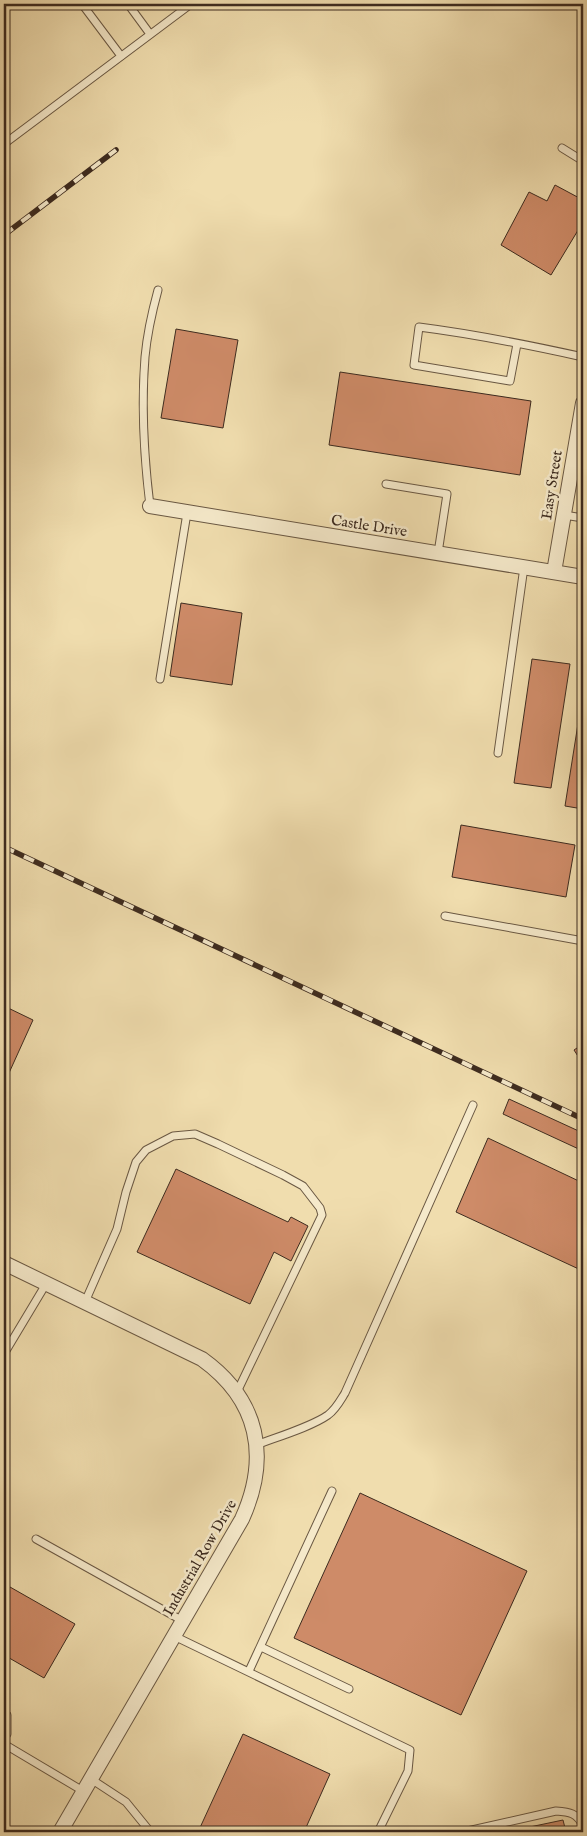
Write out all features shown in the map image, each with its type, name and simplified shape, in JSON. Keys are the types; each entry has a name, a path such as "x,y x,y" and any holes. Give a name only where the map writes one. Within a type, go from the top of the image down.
{"street":[{"name":"Easy Street","path":"554,572 583,403"},
{"name":"Castle Drive","path":"150,506 583,577"},
{"name":"Industrial Row Drive","path":"4,1263 202,1359 218,1370 237,1392 246,1408 256,1446 255,1484 250,1502 242,1519 60,1832"}],"lane":[{"path":"82,4 121,56"},
{"path":"128,4 150,34"},
{"path":"4,144 150,34 182,6 191,4"},
{"path":"562,148 583,161"},
{"path":"150,506 145,448 145,356 158,290"},
{"path":"517,344 510,381 414,365 419,327 517,344 583,357"},
{"path":"386,484 447,494 438,554"},
{"path":"160,679 187,513"},
{"path":"564,515 583,518"},
{"path":"498,753 524,568"},
{"path":"445,916 583,941"},
{"path":"256,1446 317,1420 329,1414 337,1407 345,1393 473,1105"},
{"path":"85,1302 118,1229 126,1192 136,1162 146,1150 160,1142 173,1136 195,1134 303,1186 320,1208 322,1215 237,1392"},
{"path":"4,1354 46,1284"},
{"path":"249,1671 332,1491"},
{"path":"36,1539 183,1621"},
{"path":"174,1636 410,1750 408,1771 378,1832"},
{"path":"261,1647 349,1689"},
{"path":"4,1713 7,1715 7,1734 4,1739"},
{"path":"4,1744 83,1791"},
{"path":"90,1779 126,1802 148,1831 156,1832"},
{"path":"467,1832 556,1811 571,1812 580,1818 583,1826"}],"building":[{"path":"555,185 583,200 583,222 551,275 501,245 529,192 547,201"},
{"path":"176,329 238,340 223,428 161,418"},
{"path":"340,372 531,401 520,475 329,445"},
{"path":"181,603 242,613 232,685 170,676"},
{"path":"532,659 570,664 551,788 514,783"},
{"path":"583,692 583,809 565,806"},
{"path":"461,825 575,845 566,897 452,877"},
{"path":"4,1006 33,1020 4,1084"},
{"path":"583,1044 583,1064 574,1050"},
{"path":"509,1099 583,1133 583,1151 503,1114"},
{"path":"488,1138 583,1183 583,1271 456,1212"},
{"path":"176,1169 288,1222 291,1217 308,1226 291,1261 274,1252 250,1304 137,1252"},
{"path":"360,1493 527,1571 461,1715 294,1638"},
{"path":"10,1587 75,1624 44,1678 4,1655 4,1598"},
{"path":"243,1734 330,1774 304,1832 198,1832"},
{"path":"563,1820 566,1832 506,1832"}],"railway":[{"path":"4,235 116,150"},
{"path":"4,847 583,1119"}]}
